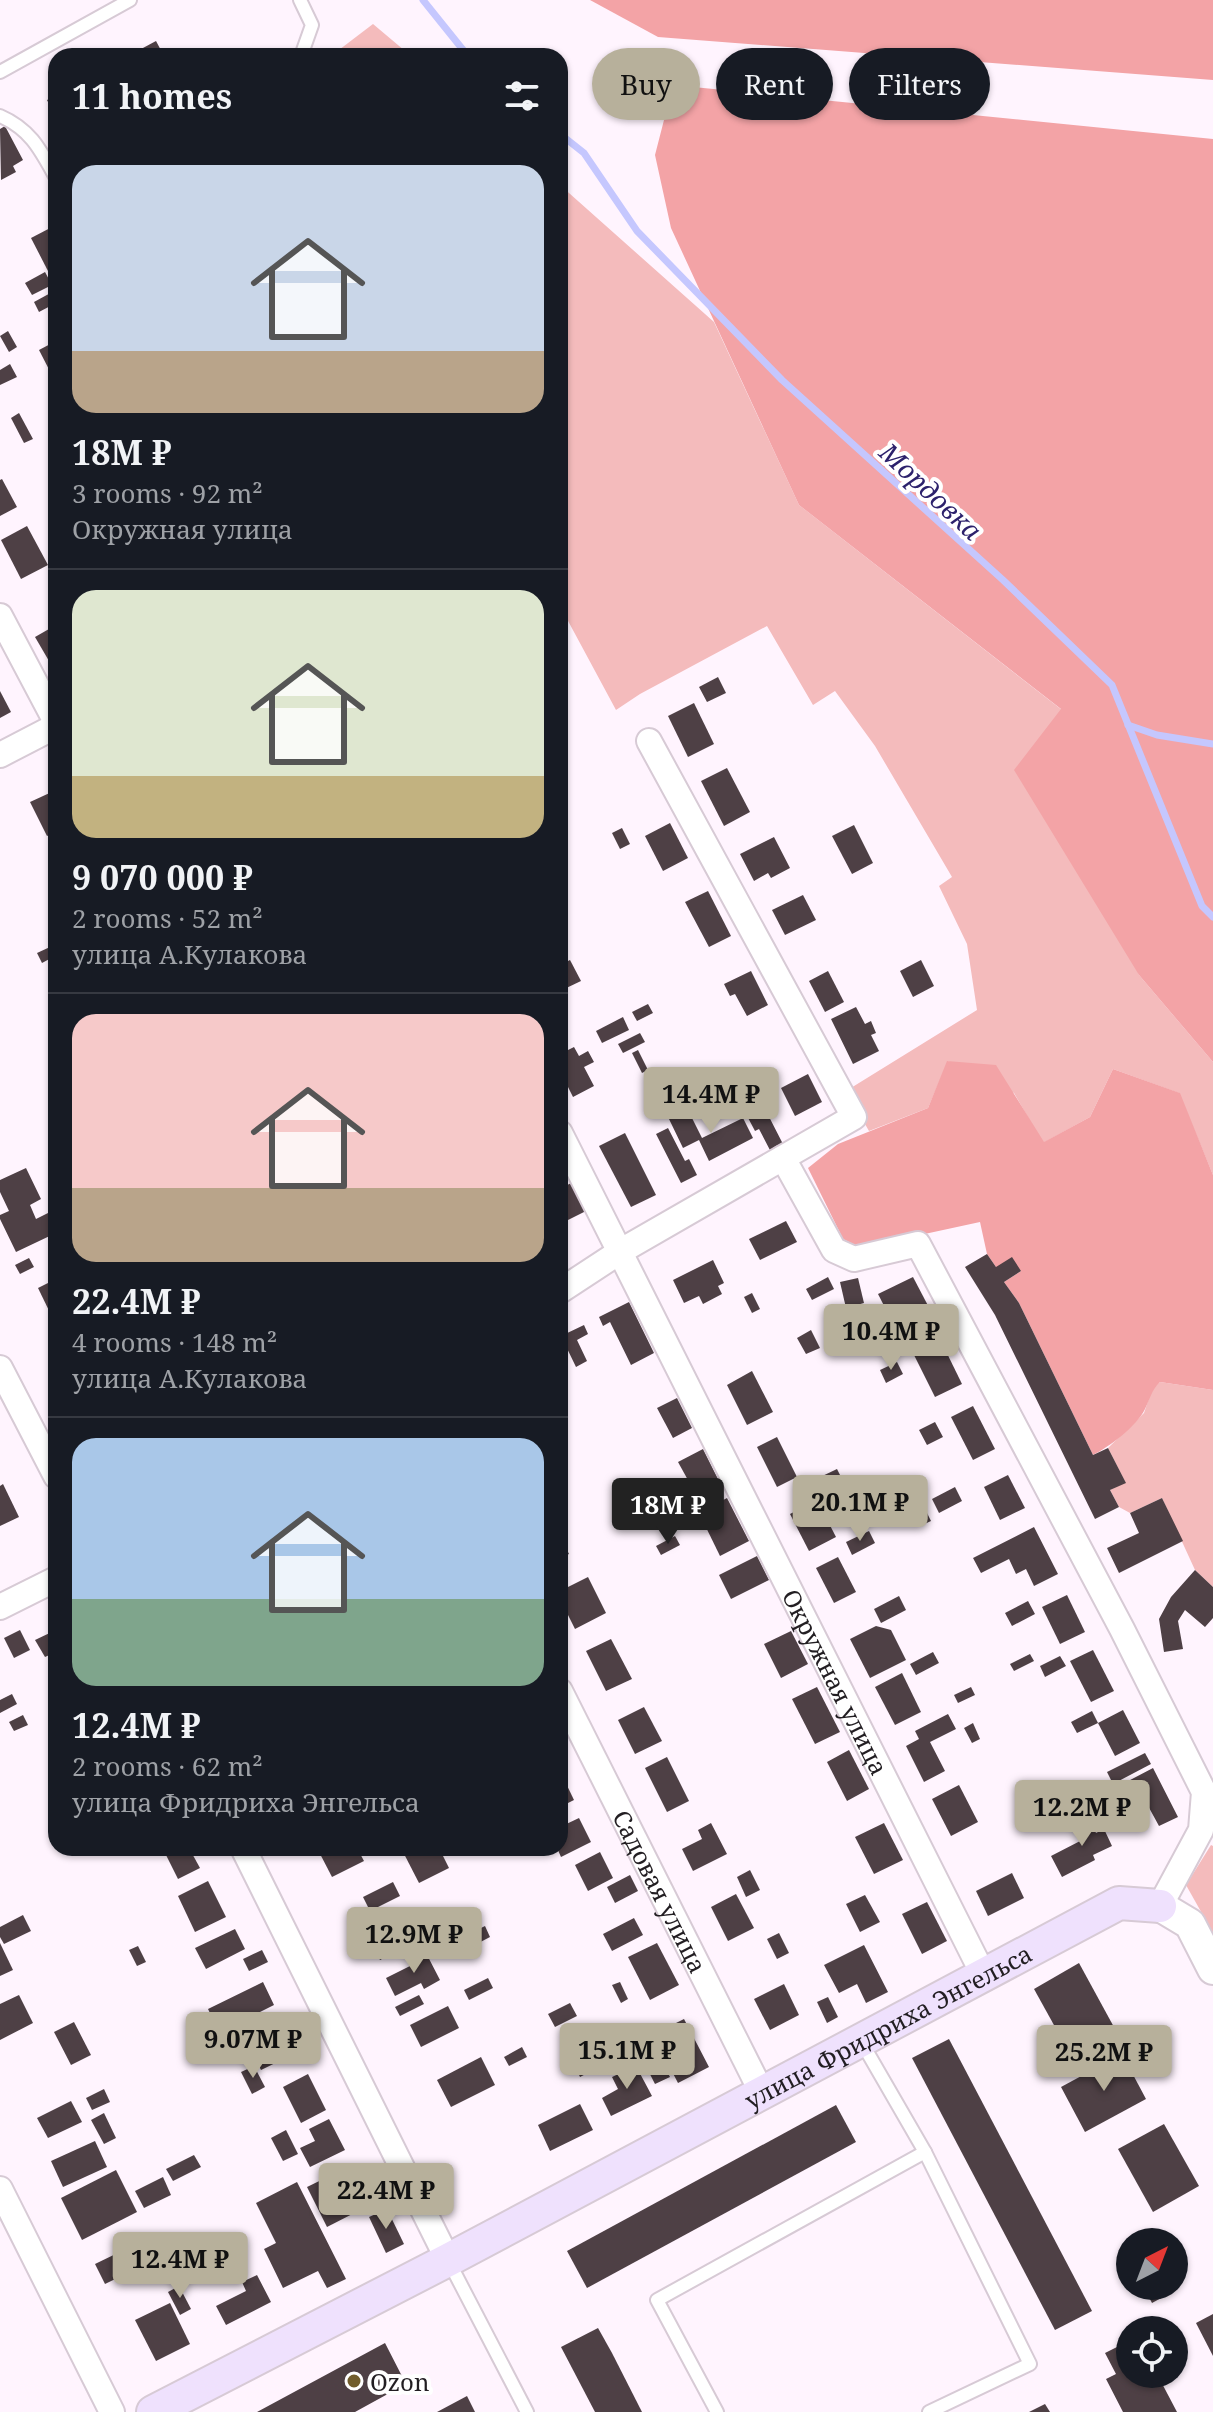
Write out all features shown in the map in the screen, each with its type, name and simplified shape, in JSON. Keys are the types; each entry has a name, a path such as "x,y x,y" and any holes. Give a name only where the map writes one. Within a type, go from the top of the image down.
{"main road":[{"name":"улица Фридриха Энгельса","path":"153,2412 448,2260 1119,1903 1160,1906"}],"street":[{"path":"0,616 48,709"},
{"path":"0,755 48,728"},
{"path":"568,1286 621,1251 854,1117 649,741"},
{"name":"Окружная улица","path":"568,1148 983,1974"},
{"path":"783,1158 834,1250 854,1259 918,1244 1204,1792 1201,1830 1160,1906 1190,1924 1213,1969"},
{"path":"0,1368 48,1461"},
{"path":"0,1607 48,1583"},
{"name":"Садовая улица","path":"568,1707 762,2093"},
{"path":"247,1856 448,2260"},
{"path":"0,2189 112,2412"}],"lane":[{"path":"0,72 130,0"},
{"path":"300,0 312,25 304,48"},
{"path":"0,116 18,124 39,147 48,163"},
{"path":"860,2040 925,2152 1030,2364 929,2412"},
{"path":"717,2412 657,2300 925,2152"},
{"path":"448,2260 527,2412"}],"shaded area":[{"path":"590,0 1213,0 1213,80 990,63 990,48 849,48 849,52 833,51 833,48 658,37"},
{"path":"373,24 402,48 342,48"},
{"path":"700,88 716,89 716,120 833,120 833,101 849,103 849,120 990,120 990,117 1213,139 1213,1062 1139,975 1014,770 1061,709 799,505 671,228 655,155 664,120 700,120"},
{"path":"568,192 714,322 799,505 1062,710 1139,975 1213,1062 1213,1175 1179,1093 1113,1069 1090,1117 1043,1143 1014,1093 948,1061 928,1108 869,1131 846,1091 977,1010 967,944 939,886 952,877 875,746 835,691 813,705 767,626 616,710 568,621"},
{"path":"947,1061 996,1065 1044,1142 1090,1117 1113,1069 1180,1093 1213,1175 1213,1390 1160,1382 1136,1422 1093,1455 1019,1303 1004,1282 1021,1271 996,1267 987,1254 980,1222 860,1248 843,1239 808,1168 838,1144 928,1108"},
{"path":"1160,1382 1213,1390 1213,1587 1195,1570 1162,1498 1130,1513 1119,1507 1110,1490 1125,1482 1108,1448 1144,1413 1152,1389"},
{"path":"1213,1846 1213,1933 1186,1885"}],"building":[{"path":"156,41 160,48 143,48"},
{"path":"5,126 23,160 13,166 16,172 1,180 0,129"},
{"path":"48,229 48,271 31,238"},
{"path":"45,272 48,278 48,287 32,295 25,283"},
{"path":"48,294 48,307 39,312 34,302"},
{"path":"8,331 17,347 9,352 0,336"},
{"path":"48,345 48,367 39,350"},
{"path":"10,364 17,377 0,385 0,370"},
{"path":"19,413 33,439 24,443 11,418"},
{"path":"0,480 17,507 0,516"},
{"path":"27,526 48,565 21,579 1,540"},
{"path":"48,630 48,659 35,637"},
{"path":"718,677 726,693 707,702 699,687"},
{"path":"0,691 11,712 0,718"},
{"path":"694,703 714,744 688,757 668,716"},
{"path":"727,768 750,812 724,826 701,781"},
{"path":"48,794 48,836 47,836 30,802"},
{"path":"670,823 688,858 663,871 645,836"},
{"path":"854,825 873,863 852,874 832,836"},
{"path":"622,828 630,844 620,849 612,833"},
{"path":"774,837 790,868 771,878 768,873 754,881 740,854"},
{"path":"708,891 731,936 709,947 685,902"},
{"path":"803,895 816,920 785,935 772,910"},
{"path":"48,948 48,960 42,963 37,953"},
{"path":"921,960 934,986 913,997 900,971"},
{"path":"568,961 581,981 568,987"},
{"path":"751,971 768,1005 747,1016 735,994 730,996 724,984"},
{"path":"828,971 844,1002 825,1012 809,981"},
{"path":"648,1004 653,1013 637,1021 632,1012"},
{"path":"856,1007 865,1024 871,1021 876,1033 871,1035 879,1051 853,1064 831,1019"},
{"path":"623,1017 629,1030 602,1043 596,1031"},
{"path":"640,1033 645,1042 623,1053 618,1044"},
{"path":"574,1047 579,1056 588,1051 594,1062 584,1067 594,1086 573,1097 568,1087 568,1050"},
{"path":"638,1050 648,1070 642,1073 632,1053"},
{"path":"808,1074 822,1102 795,1116 781,1088"},
{"path":"763,1105 785,1148 772,1154 759,1129 755,1131 746,1114"},
{"path":"688,1110 702,1138 743,1118 753,1138 709,1161 699,1140 683,1148 669,1119"},
{"path":"668,1128 685,1161 689,1159 697,1175 681,1183 656,1134"},
{"path":"625,1133 656,1195 631,1207 599,1146"},
{"path":"26,1168 41,1199 30,1205 36,1219 48,1213 48,1237 16,1252 0,1219 0,1215 9,1211 0,1192 0,1180"},
{"path":"571,1183 586,1211 568,1220 568,1185"},
{"path":"786,1221 797,1242 760,1260 749,1239"},
{"path":"987,1254 996,1267 1012,1257 1021,1271 1004,1282 1019,1303 1093,1455 1108,1448 1126,1483 1110,1490 1119,1507 1095,1519 995,1315 965,1267"},
{"path":"29,1258 34,1267 20,1274 15,1265"},
{"path":"713,1260 724,1283 718,1286 722,1294 703,1304 699,1296 684,1303 673,1280"},
{"path":"828,1277 834,1289 812,1300 806,1289"},
{"path":"913,1277 935,1319 900,1337 878,1294"},
{"path":"858,1278 864,1303 846,1308 840,1282"},
{"path":"48,1283 48,1309 38,1288"},
{"path":"752,1293 760,1309 752,1313 744,1297"},
{"path":"629,1302 654,1353 631,1365 610,1322 603,1326 599,1317"},
{"path":"584,1325 588,1334 577,1340 587,1361 576,1367 568,1350 568,1333"},
{"path":"811,1330 820,1348 806,1354 797,1338"},
{"path":"939,1337 962,1384 935,1397 912,1351"},
{"path":"897,1362 903,1374 886,1383 880,1370"},
{"path":"752,1371 773,1412 747,1425 727,1385"},
{"path":"677,1398 692,1428 673,1438 657,1408"},
{"path":"973,1406 995,1449 973,1460 951,1417"},
{"path":"935,1422 943,1437 927,1445 919,1430"},
{"path":"777,1437 797,1477 777,1487 757,1447"},
{"path":"703,1449 718,1479 694,1491 678,1462"},
{"path":"837,1469 842,1479 819,1491 814,1480"},
{"path":"1008,1475 1025,1508 1000,1520 984,1487"},
{"path":"3,1484 19,1517 0,1526 0,1486"},
{"path":"955,1487 962,1501 939,1513 932,1499"},
{"path":"727,1498 749,1541 720,1556 699,1513"},
{"path":"1162,1498 1183,1541 1119,1573 1107,1548 1139,1533 1130,1513"},
{"path":"817,1500 836,1537 809,1551 790,1514"},
{"path":"921,1501 931,1521 918,1527 908,1508"},
{"path":"1034,1527 1058,1574 1034,1586 1026,1569 1016,1574 1009,1559 981,1573 973,1558"},
{"path":"869,1531 875,1543 852,1555 846,1542"},
{"path":"675,1536 680,1545 661,1555 656,1546"},
{"path":"757,1556 769,1580 731,1599 719,1575"},
{"path":"838,1557 856,1592 834,1603 816,1568"},
{"path":"1195,1570 1213,1587 1213,1618 1205,1627 1185,1610 1178,1621 1183,1649 1164,1652 1159,1619 1171,1597"},
{"path":"588,1577 606,1613 575,1629 568,1615 568,1587"},
{"path":"1067,1595 1085,1632 1060,1644 1042,1607"},
{"path":"899,1596 906,1610 881,1623 874,1609"},
{"path":"1028,1601 1035,1614 1012,1626 1005,1613"},
{"path":"876,1626 891,1630 906,1660 870,1678 850,1639"},
{"path":"20,1630 30,1650 14,1658 4,1638"},
{"path":"791,1631 808,1664 781,1678 764,1644"},
{"path":"48,1634 48,1656 45,1657 35,1640"},
{"path":"611,1639 632,1679 606,1691 586,1651"},
{"path":"1093,1650 1114,1691 1091,1702 1070,1661"},
{"path":"933,1652 939,1663 916,1675 910,1664"},
{"path":"1030,1654 1034,1661 1014,1671 1010,1664"},
{"path":"1060,1656 1066,1666 1045,1677 1040,1666"},
{"path":"902,1673 921,1712 895,1725 875,1687"},
{"path":"817,1687 840,1732 815,1744 792,1699"},
{"path":"971,1687 975,1695 958,1703 954,1695"},
{"path":"12,1694 17,1704 0,1713 0,1700"},
{"path":"644,1707 662,1741 635,1754 618,1720"},
{"path":"1123,1710 1140,1743 1115,1756 1098,1723"},
{"path":"1092,1711 1098,1723 1077,1733 1071,1722"},
{"path":"948,1714 956,1729 930,1742 945,1771 924,1782 906,1746 919,1739 915,1731"},
{"path":"23,1715 28,1725 14,1731 9,1722"},
{"path":"973,1723 980,1739 972,1743 964,1728"},
{"path":"849,1750 869,1789 847,1801 827,1762"},
{"path":"1145,1753 1151,1764 1113,1784 1107,1772"},
{"path":"667,1757 689,1801 667,1812 645,1768"},
{"path":"1153,1768 1178,1817 1159,1826 1147,1804 1127,1815 1113,1789"},
{"path":"959,1785 978,1822 951,1836 932,1799"},
{"path":"1044,1787 1048,1795 1029,1804 1025,1796"},
{"path":"568,1788 574,1800 568,1803"},
{"path":"1087,1814 1096,1833 1104,1829 1112,1846 1093,1855 1095,1860 1062,1877 1051,1856 1084,1839 1075,1820"},
{"path":"579,1818 591,1842 568,1854 568,1823"},
{"path":"711,1823 727,1854 693,1871 682,1849 702,1839 698,1830"},
{"path":"884,1823 903,1860 874,1874 855,1837"},
{"path":"600,1852 613,1878 588,1891 575,1865"},
{"path":"166,1856 193,1856 200,1868 178,1879"},
{"path":"321,1856 361,1856 364,1861 332,1877"},
{"path":"405,1856 443,1856 449,1868 419,1883"},
{"path":"750,1870 760,1890 746,1897 737,1877"},
{"path":"1012,1873 1024,1898 988,1916 976,1891"},
{"path":"630,1875 638,1891 615,1903 607,1887"},
{"path":"208,1881 226,1917 195,1932 178,1896"},
{"path":"393,1882 400,1896 370,1911 363,1897"},
{"path":"736,1894 754,1928 728,1941 711,1907"},
{"path":"865,1895 880,1922 860,1932 846,1904"},
{"path":"927,1902 947,1941 922,1954 902,1914"},
{"path":"389,1911 407,1946 380,1960 362,1924"},
{"path":"23,1915 31,1931 4,1944 0,1927"},
{"path":"634,1918 643,1935 612,1951 603,1934"},
{"path":"485,1926 490,1937 469,1948 463,1937"},
{"path":"235,1929 245,1949 206,1969 195,1948"},
{"path":"779,1933 789,1953 777,1959 767,1939"},
{"path":"0,1943 13,1970 0,1976"},
{"path":"657,1943 679,1985 650,2000 628,1957"},
{"path":"864,1945 888,1992 866,2003 857,1984 839,1993 824,1965"},
{"path":"138,1946 146,1962 137,1966 129,1950"},
{"path":"262,1950 268,1962 249,1971 243,1959"},
{"path":"425,1951 440,1980 424,1989 421,1983 395,1996 386,1978 412,1965 409,1959"},
{"path":"1079,1963 1115,2029 1070,2054 1034,1989"},
{"path":"488,1978 493,1988 469,2000 464,1990"},
{"path":"263,1982 274,2005 246,2019 251,2029 224,2042 208,2009"},
{"path":"620,1982 628,1999 621,2003 612,1985"},
{"path":"784,1984 799,2015 770,2030 754,1999"},
{"path":"19,1995 33,2023 0,2040 0,2004"},
{"path":"419,1995 424,2004 400,2016 395,2007"},
{"path":"828,1997 838,2017 827,2023 817,2002"},
{"path":"570,2003 577,2016 555,2027 548,2014"},
{"path":"448,2006 459,2028 421,2047 410,2025"},
{"path":"280,2016 298,2052 261,2070 243,2035"},
{"path":"684,2019 709,2067 678,2083 664,2056 660,2058 670,2077 655,2084 634,2043 649,2036 655,2049 659,2046 654,2034"},
{"path":"74,2022 91,2055 71,2065 54,2032"},
{"path":"949,2039 1092,2311 1055,2330 912,2058"},
{"path":"522,2047 527,2057 509,2066 504,2057"},
{"path":"594,2054 601,2066 580,2077 574,2064"},
{"path":"1122,2054 1146,2099 1085,2132 1061,2087"},
{"path":"481,2057 495,2085 451,2107 437,2080"},
{"path":"254,2066 265,2087 252,2094 241,2072"},
{"path":"636,2066 652,2096 611,2116 602,2098 618,2089 612,2077"},
{"path":"308,2074 326,2110 301,2123 283,2087"},
{"path":"104,2089 110,2102 92,2110 86,2098"},
{"path":"71,2101 82,2122 48,2138 37,2118"},
{"path":"580,2104 593,2130 550,2151 538,2125"},
{"path":"836,2105 856,2142 587,2288 567,2251"},
{"path":"104,2113 116,2138 104,2144 91,2120"},
{"path":"329,2119 345,2150 310,2167 300,2148 315,2141 309,2129"},
{"path":"1164,2124 1199,2186 1153,2212 1118,2149"},
{"path":"286,2130 298,2154 283,2161 271,2138"},
{"path":"95,2141 107,2167 63,2187 51,2161"},
{"path":"194,2155 201,2167 173,2181 166,2169"},
{"path":"346,2168 366,2207 327,2227 307,2187"},
{"path":"116,2170 137,2212 82,2240 61,2198"},
{"path":"163,2177 171,2195 144,2208 135,2191"},
{"path":"297,2182 346,2279 327,2288 318,2271 283,2288 264,2249 276,2243 256,2203"},
{"path":"387,2209 404,2244 386,2253 369,2217"},
{"path":"128,2248 138,2268 105,2284 95,2264"},
{"path":"168,2257 178,2277 162,2284 153,2265"},
{"path":"257,2275 271,2302 226,2325 216,2306 246,2291 242,2282"},
{"path":"179,2286 191,2309 180,2315 168,2292"},
{"path":"170,2303 190,2344 156,2361 135,2320"},
{"path":"1213,2314 1213,2356 1196,2323"},
{"path":"598,2328 642,2412 595,2412 561,2347"},
{"path":"385,2343 406,2384 355,2412 257,2412"},
{"path":"1116,2348 1116,2374 1105,2353"},
{"path":"1116,2374 1116,2388 1164,2388 1177,2412 1123,2412 1106,2379"},
{"path":"467,2396 475,2412 437,2412"},
{"path":"1045,2404 1050,2412 1029,2412"}],"waterway":[{"name":"Мордовка","path":"423,0 462,48"},
{"name":"Мордовка","path":"568,140 584,153 637,231 782,380 1003,580 1112,685 1202,906 1213,917"},
{"path":"1128,725 1157,735 1213,744"}],"place":[{"name":"Ozon","path":"354,2381"}]}
